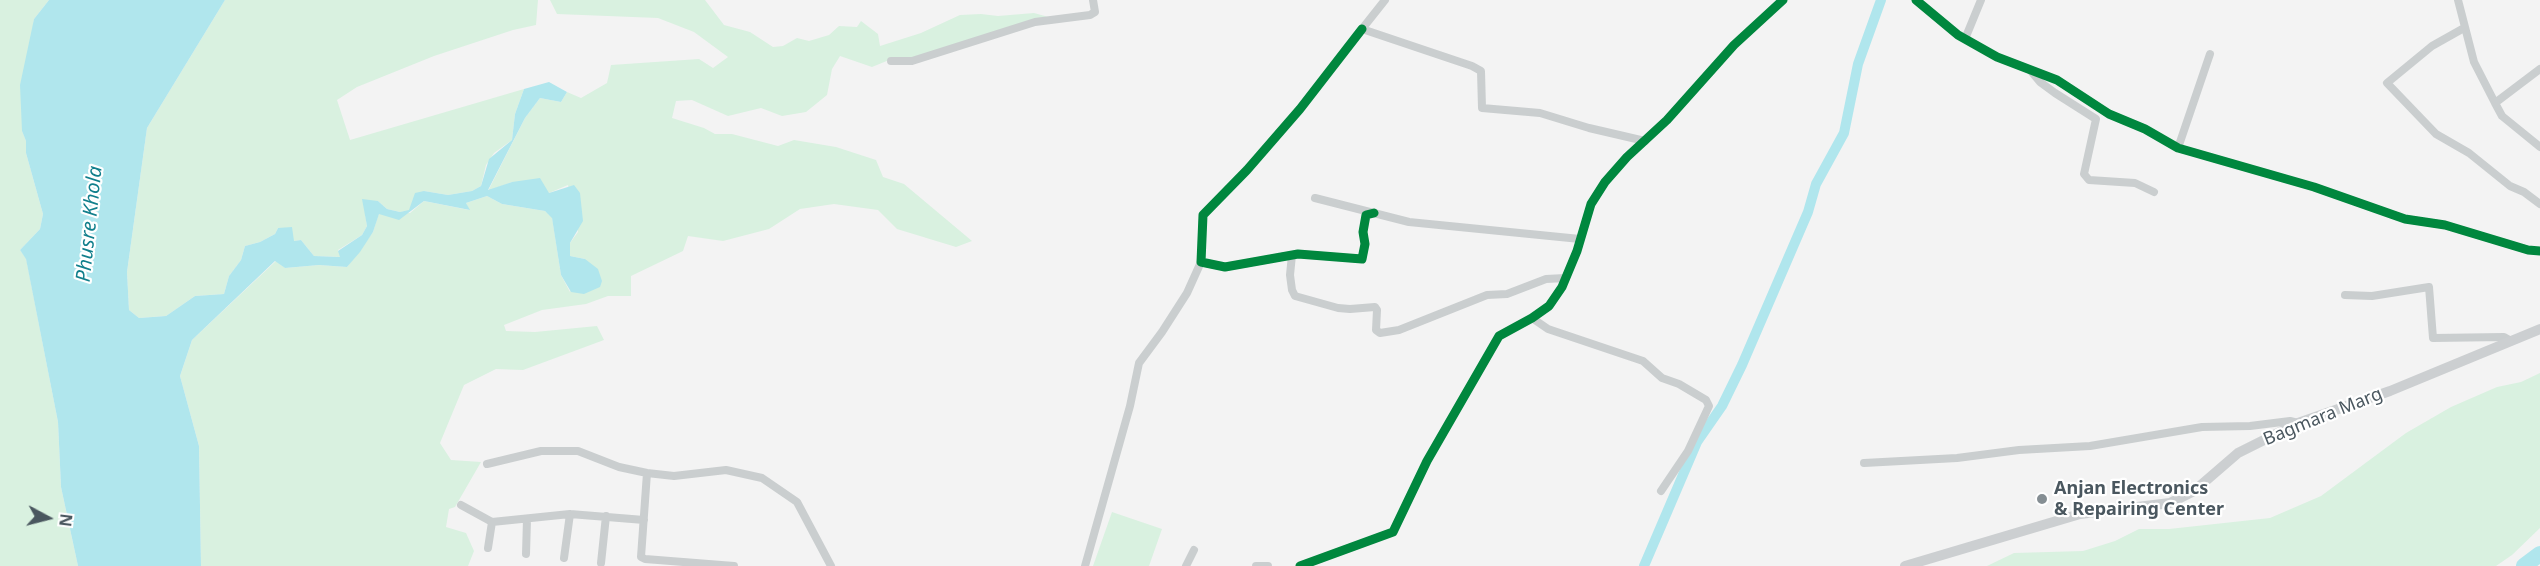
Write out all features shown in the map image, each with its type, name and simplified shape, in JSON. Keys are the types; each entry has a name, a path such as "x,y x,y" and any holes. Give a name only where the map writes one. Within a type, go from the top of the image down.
{"main road":[{"name":"Bagmara Marg","path":"1905,566 2080,514 2170,503 2194,491 2238,453 2298,423 2390,391 2540,329"}],"street":[{"path":"891,61 912,62 1035,22 1090,15 1095,12 1093,0"},
{"path":"1085,566 1130,406 1139,363 1186,293 1201,262 1203,215 1300,109 1385,0"},
{"path":"1300,566 1393,532 1426,461 1499,336 1549,306 1565,278 1591,204 1605,182 1667,120 1734,45 1783,0"},
{"path":"1916,0 1965,39 1996,57 2057,80 2109,114 2145,129 2178,148 2314,187 2405,219 2445,225 2528,250 2540,251"},
{"path":"1965,39 1981,0"},
{"path":"2458,0 2474,62 2502,116 2540,147"},
{"path":"2464,28 2433,46 2387,83 2436,134 2469,153 2510,186 2524,192 2540,204"},
{"path":"1362,29 1481,71 1482,108 1540,112 1589,128 1645,141"},
{"path":"2178,148 2211,54"},
{"path":"2029,69 2040,82 2096,119 2084,174 2089,180 2135,183 2154,192"},
{"path":"2495,103 2540,69"},
{"path":"1315,198 1409,222 1580,239"},
{"path":"1201,262 1225,267 1292,255 1362,259 1366,214 1374,213"},
{"path":"1292,255 1290,275 1295,296 1338,308 1375,307 1377,310 1376,330 1380,333 1406,328 1487,295 1507,294 1546,279 1565,278"},
{"path":"2345,295 2372,296 2429,287 2433,338 2504,337 2511,341"},
{"path":"1532,318 1548,329 1643,361 1662,378 1679,384 1706,400 1708,406 1688,451 1661,491"},
{"path":"1864,463 1948,459 2019,450 2091,446 2202,427 2250,426 2290,421 2298,423"},
{"path":"487,464 541,451 578,451 647,474 674,476 726,470 762,478 797,502 831,566"},
{"path":"647,474 641,557 734,566"},
{"path":"461,505 492,522 570,514 644,520"},
{"path":"564,558 570,514"},
{"path":"601,563 606,516"},
{"path":"526,554 527,519"},
{"path":"488,548 492,522"},
{"path":"1186,566 1194,550"},
{"path":"1256,566 1268,566"}],"green space":[{"path":"0,0 49,0 34,19 22,131 43,214 40,229 20,250 26,258 58,422 61,487 78,566 0,566"},
{"path":"225,0 538,0 536,25 513,30 434,56 357,87 337,100 350,140 524,89 515,114 512,140 494,153 486,165 481,186 472,191 448,195 424,191 409,211 400,212 387,209 378,201 365,213 367,226 362,235 338,250 341,257 314,256 301,240 294,241 278,228 275,234 260,242 245,246 241,260 229,276 224,294 195,296 166,316 139,318 129,310 127,272 147,128"},
{"path":"550,0 705,0 724,25 750,32 773,47 783,46 797,38 809,41 829,35 839,26 857,27 861,21 878,34 880,46 921,33 960,15 998,16 1034,13 1052,18 913,59 894,58 872,67 840,56 832,69 827,95 806,112 782,116 761,108 728,116 692,100 676,101 672,118 715,134 732,134 778,146 794,140 836,147 876,160 883,177 904,184 972,241 956,247 897,229 878,210 834,204 800,209 769,229 723,241 688,236 683,251 631,276 631,296 608,296 586,304 542,310 504,325 506,331 535,332 597,326 604,340 523,370 496,369 464,385 440,443 451,460 481,462 455,507 449,509 446,527 466,533 474,551 468,566 201,566 199,446 180,376 192,340 276,261 285,268 319,265 347,267 373,232 379,213 410,213 424,201 469,210 466,203 487,196 502,204 545,211 552,217 561,275 570,292 585,259 570,256 570,243 578,232 568,185 549,193 512,182 488,191 525,118 540,98 561,102 567,92 581,98 607,83 611,65 699,59 713,68 728,57 694,32 658,18 557,14"},
{"path":"2540,373 2540,528 2512,555 2496,566 1987,566 2014,553 2083,551 2115,541 2139,529 2169,529 2270,518 2321,496 2406,433 2451,407 2497,387 2521,382"},
{"path":"1112,512 1162,529 1149,566 1093,566"}],"water":[{"name":"Phusre Khola","path":"49,0 225,0 147,128 127,272 129,310 139,318 166,316 195,296 224,294 229,276 241,260 245,246 260,242 275,234 278,228 292,227 294,241 301,240 314,256 340,257 338,251 362,235 367,226 362,199 378,201 387,209 400,212 409,210 415,193 424,191 448,195 472,191 481,186 489,159 512,140 515,114 524,89 549,82 567,92 561,102 540,98 525,118 488,190 512,182 540,178 549,193 574,185 580,193 583,221 570,243 570,256 585,259 598,269 602,281 600,287 584,294 571,292 561,275 552,218 545,211 502,204 487,196 466,203 470,210 424,201 399,220 379,214 373,232 347,267 319,265 285,268 275,261 192,340 180,376 199,446 201,566 78,566 61,487 58,422 26,259 20,250 40,229 43,214 22,131 20,85 34,19"}],"waterway":[{"path":"1644,566 1697,442 1722,406 1742,365 1808,212 1816,184 1844,133 1858,64 1881,0"},
{"path":"2524,566 2540,554"}],"cycle path":[{"path":"1300,566 1393,532 1427,461 1499,336 1549,306 1562,287 1577,251 1591,204 1605,182 1627,157 1667,120 1734,45 1783,0"},
{"path":"1916,0 1958,35 1997,57 2057,80 2109,114 2145,129 2178,148 2314,187 2405,219 2445,225 2528,250 2540,251"},
{"path":"1362,29 1300,109 1247,170 1203,215 1201,262 1225,267 1298,254 1362,259 1366,215 1374,213"}],"place":[{"name":"Anjan Electronics & Repairing Center","path":"2042,499"}]}
